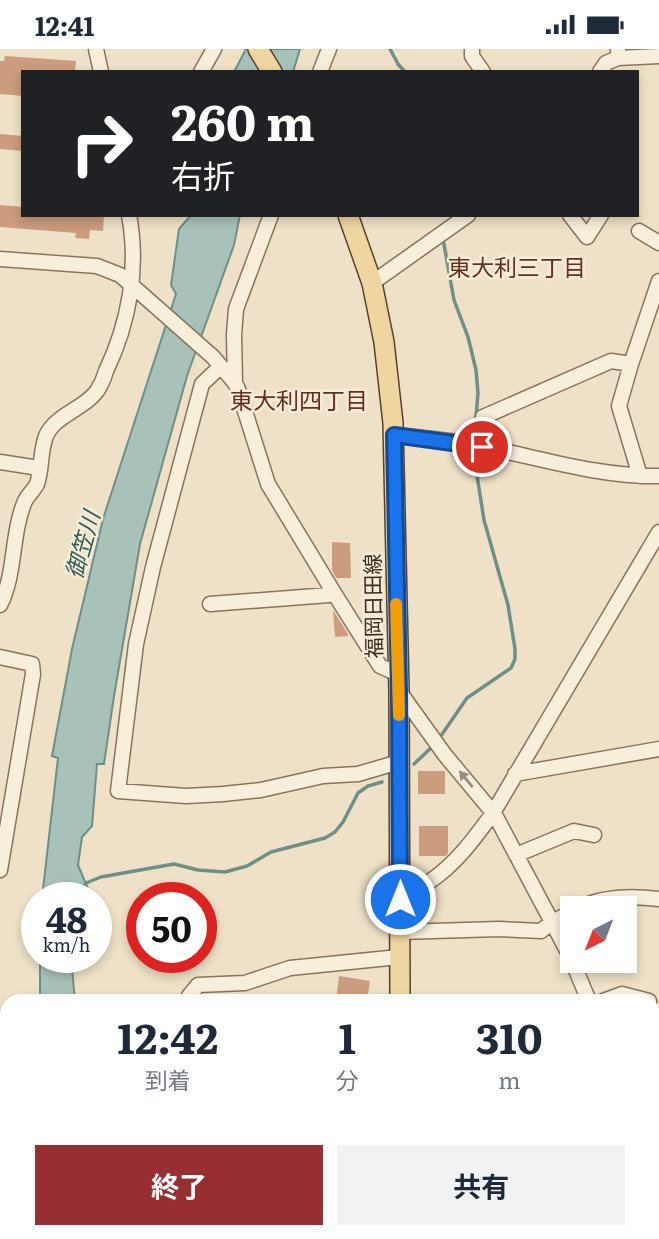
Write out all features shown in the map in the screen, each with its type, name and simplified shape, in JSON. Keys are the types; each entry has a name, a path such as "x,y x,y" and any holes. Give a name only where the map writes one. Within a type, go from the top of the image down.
{"main road":[{"path":"258,49 271,70"},
{"name":"福岡日田線","path":"349,217 372,283 384,342 394,435 400,994"}],"street":[{"path":"96,49 101,70"},
{"path":"202,70 214,49"},
{"path":"321,70 329,49"},
{"path":"472,49 472,56 482,70"},
{"path":"601,70 618,53 653,54"},
{"path":"0,605 6,594 25,500 37,483 46,434 58,421 97,391 116,350 133,287 129,217"},
{"path":"270,217 236,309 234,335 235,383 268,484 380,666 398,682 436,742 493,813 570,955 586,994"},
{"path":"372,283 465,217"},
{"path":"572,217 587,237 600,217"},
{"path":"639,231 659,243"},
{"path":"0,259 109,269 120,275 217,362 235,383"},
{"path":"640,476 619,406 659,281"},
{"path":"477,445 483,417 611,361 631,364"},
{"path":"217,362 202,384 153,567 136,644 118,791 186,796 223,794 261,790 323,776 358,774 399,762"},
{"path":"394,435 477,445 586,469 659,476"},
{"path":"0,462 39,468"},
{"path":"400,899 429,882 472,843 493,813 658,536"},
{"path":"210,604 329,596 334,593"},
{"path":"0,657 32,664 33,674 0,870"},
{"path":"515,774 659,749"},
{"path":"516,855 574,831 594,835"},
{"path":"637,898 659,899"},
{"path":"400,932 499,929 541,931 560,918"},
{"path":"191,994 198,985 245,983 290,968 400,957"}],"water":[{"path":"246,49 300,49 294,70 235,70"},
{"path":"189,217 240,217 234,245 187,376 140,544 104,764 97,764 92,826 82,837 78,865 85,882 44,882 58,758 52,756 72,649 103,519 176,294 171,285 179,229"},
{"path":"40,973 72,973 74,994 40,994"}],"building":[{"path":"5,56 76,61 75,70 21,70 21,96 0,94 0,61 4,61"},
{"path":"0,134 21,136 21,151 0,149"},
{"path":"0,205 21,207 21,217 104,217 103,231 90,230 89,239 75,238 76,233 0,227"},
{"path":"332,542 350,543 351,578 336,578 332,570"},
{"path":"333,610 348,634 348,636 335,637"},
{"path":"418,771 445,771 445,794 418,794"},
{"path":"419,826 448,826 446,856 419,856"},
{"path":"339,976 370,981 368,994 337,994"}],"waterway":[{"path":"390,49 403,70"},
{"path":"443,239 454,300 468,337 476,370 478,393 474,442"},
{"path":"438,740 467,698 511,668 515,659 508,605 484,520 473,450"},
{"path":"414,764 433,746"},
{"path":"88,882 101,877 174,864 198,870 225,872 247,866 271,852 325,838 335,832 358,793 368,786 382,782"}],"slow traffic":[{"path":"396,604 399,715"}],"district":[{"name":"東大利三丁目","path":"517,268"},
{"name":"東大利四丁目","path":"299,401"}],"route":[{"path":"400,899 394,435 482,447"}],"water label":[{"name":"御笠川","path":"83,545"}]}
